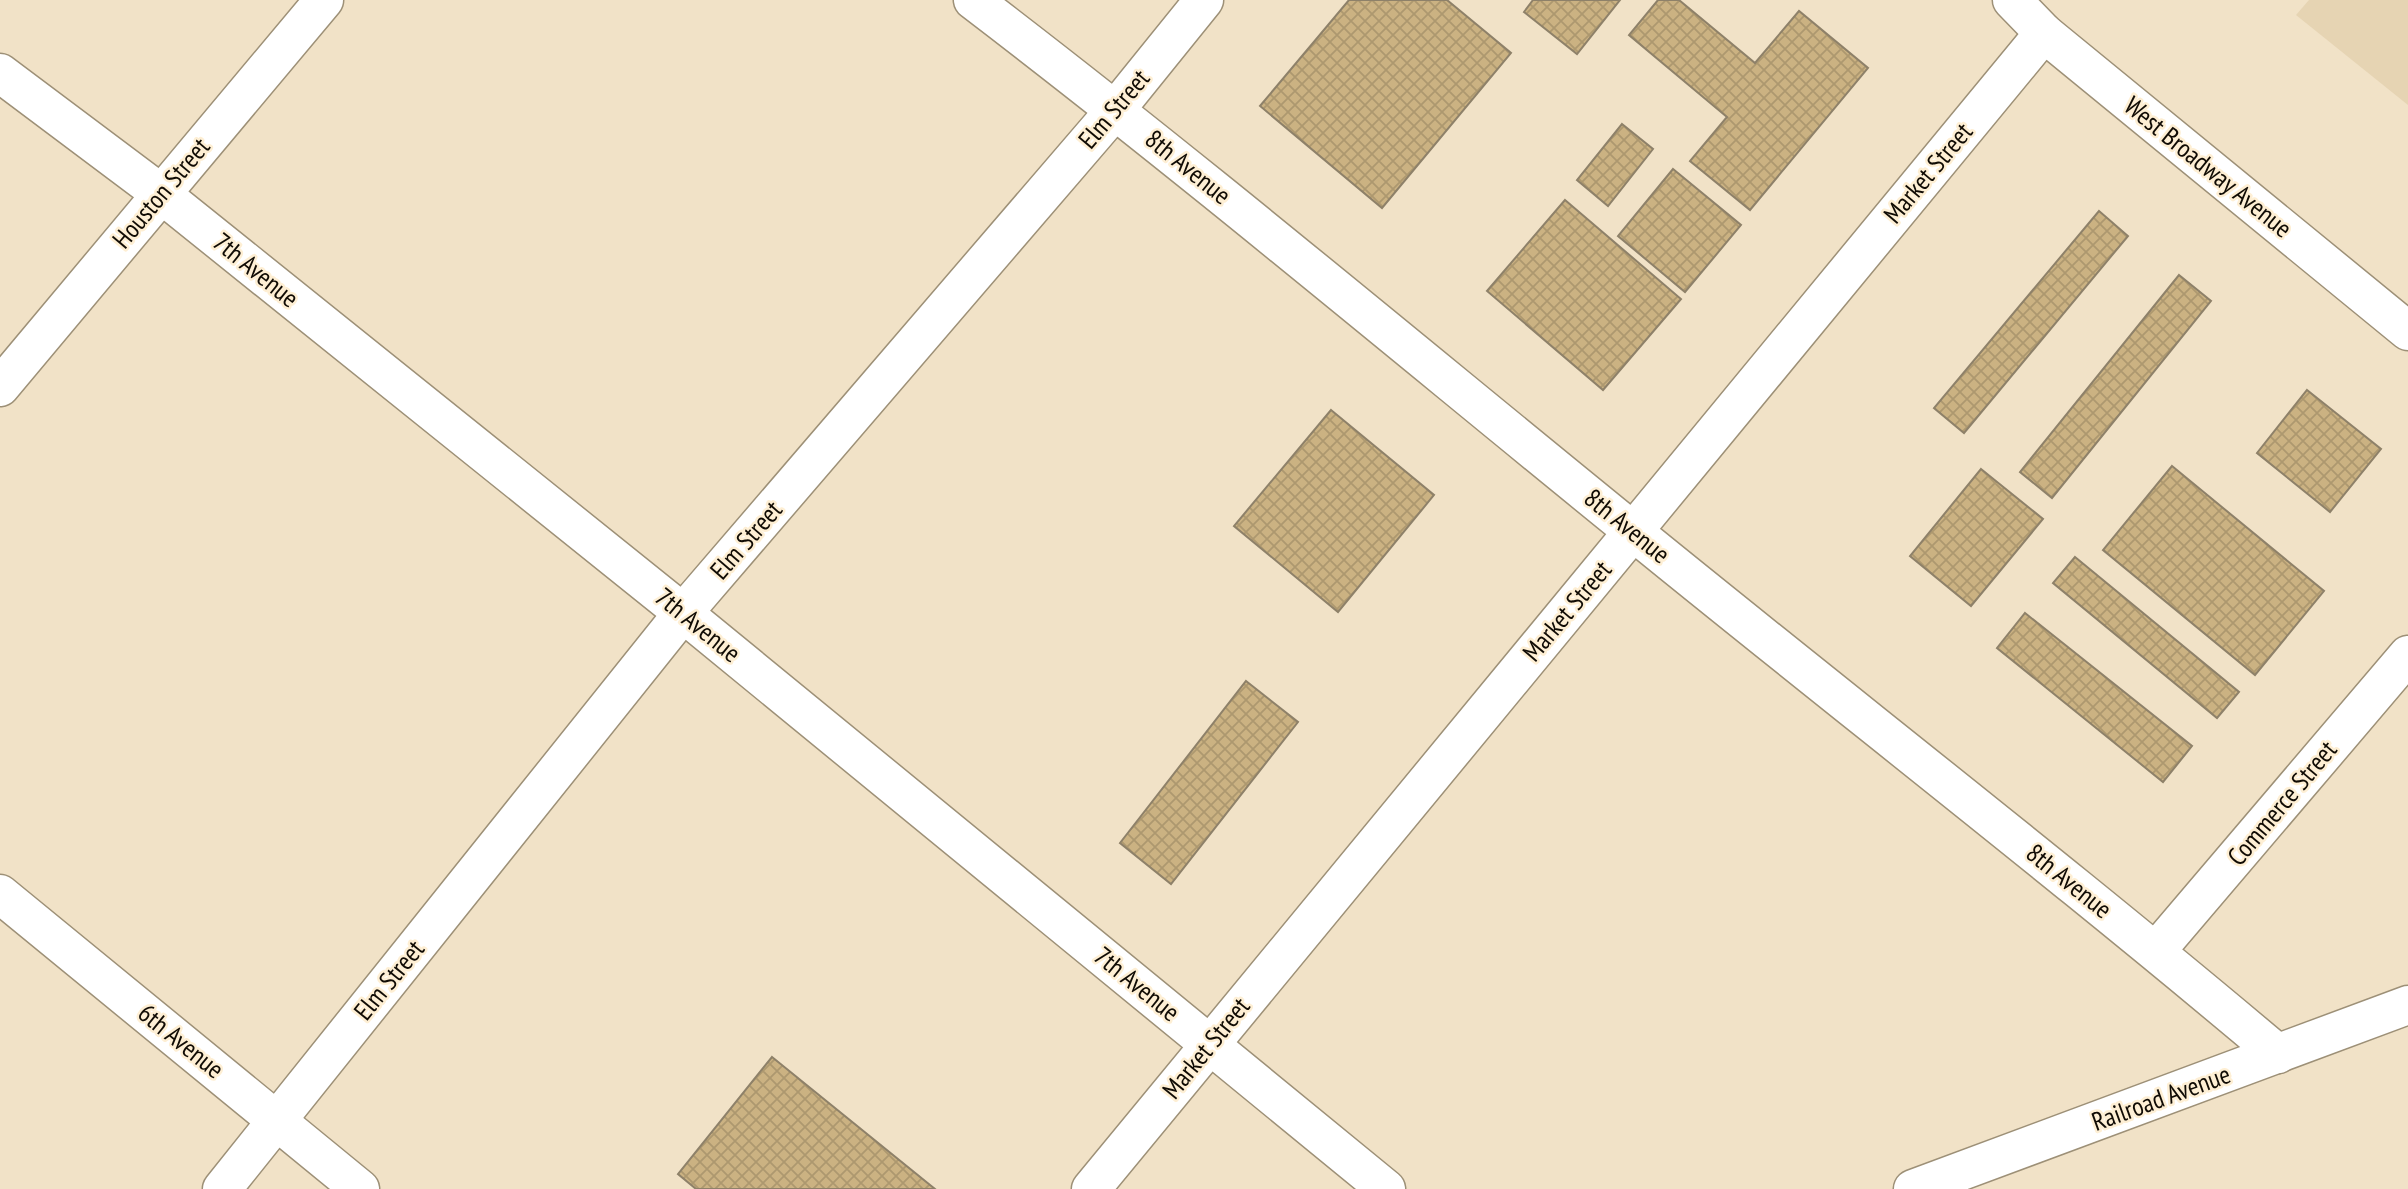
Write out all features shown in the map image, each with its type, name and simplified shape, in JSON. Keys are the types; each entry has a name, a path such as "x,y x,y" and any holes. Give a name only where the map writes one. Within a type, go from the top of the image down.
{"street":[{"name":"Houston Street","path":"0,387 324,0"},
{"name":"8th Avenue","path":"973,0 1116,109 1633,531 2156,951 2278,1054"},
{"name":"Elm Street","path":"222,1189 683,613 1116,109 1204,0"},
{"name":"West Broadway Avenue","path":"2012,0 2044,33 2408,331"},
{"name":"Market Street","path":"1091,1189 2044,33"},
{"name":"7th Avenue","path":"0,74 160,193 683,613 1386,1189"},
{"name":"Commerce Street","path":"2156,951 2408,654"},
{"name":"6th Avenue","path":"0,894 360,1189"},
{"name":"Railroad Avenue","path":"1913,1189 2408,1005"}],"shaded area":[{"path":"2309,0 2408,0 2408,105 2296,15"}],"building":[{"path":"1349,0 1447,0 1511,53 1382,208 1260,106"},
{"path":"1533,0 1620,0 1577,54 1524,12"},
{"path":"1658,0 1679,0 1755,63 1799,11 1868,68 1750,210 1690,161 1727,117 1629,35"},
{"path":"1622,124 1653,149 1608,206 1577,180"},
{"path":"1673,169 1741,225 1685,292 1618,236"},
{"path":"1565,200 1681,299 1603,390 1487,291"},
{"path":"2099,211 2128,236 1964,433 1934,408"},
{"path":"2179,275 2211,301 2052,498 2020,472"},
{"path":"2307,390 2381,449 2330,512 2257,453"},
{"path":"1331,410 1434,495 1338,612 1234,526"},
{"path":"2172,466 2324,591 2255,675 2103,550"},
{"path":"1981,469 2043,519 1971,606 1910,556"},
{"path":"2075,557 2239,692 2217,718 2053,583"},
{"path":"2025,613 2192,746 2163,782 1997,648"},
{"path":"1246,681 1298,722 1171,884 1120,843"},
{"path":"772,1057 935,1189 696,1189 678,1174"}]}
